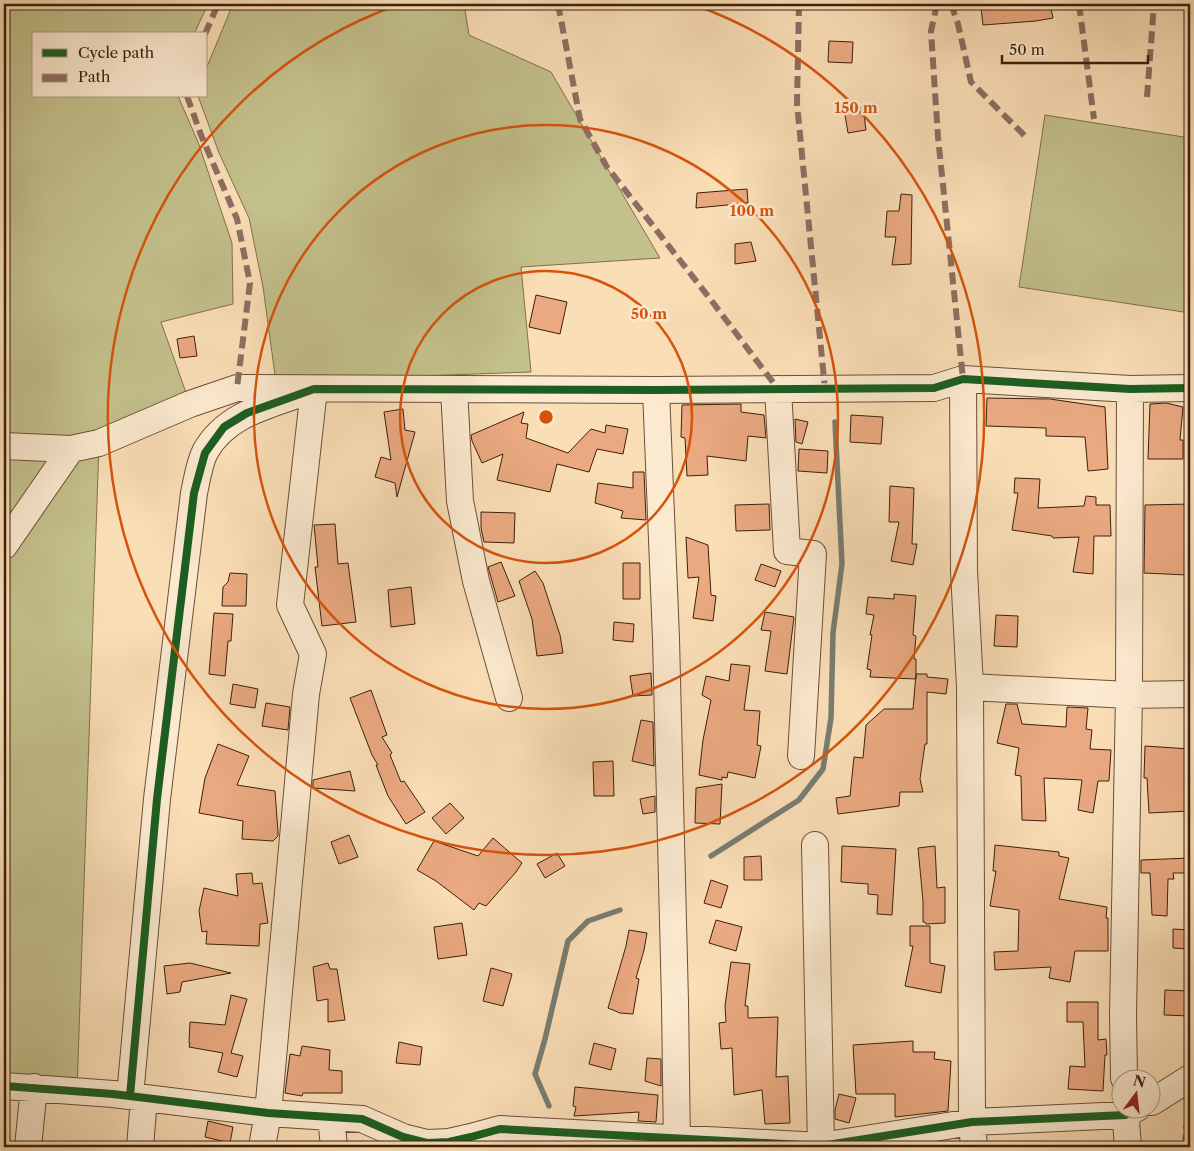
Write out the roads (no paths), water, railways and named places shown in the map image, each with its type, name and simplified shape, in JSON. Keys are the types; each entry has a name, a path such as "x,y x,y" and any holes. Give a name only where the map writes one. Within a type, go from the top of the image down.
{"street":[{"path":"963,379 964,571 970,686 973,1135"},
{"path":"4,446 71,449 99,443 190,404 237,388 656,390 934,388 963,379 1130,389 1190,388"},
{"path":"140,1147 137,1097 158,789 194,493 204,453 224,427 247,413 314,389"},
{"path":"262,1147 268,1112 306,694 313,654 290,606 314,389"},
{"path":"454,389 460,501 476,581 509,698"},
{"path":"778,389 787,551 813,554 801,756"},
{"path":"1124,1068 1123,1015 1129,695 1130,389"},
{"path":"656,390 667,679 677,1143"},
{"path":"4,546 71,449"},
{"path":"970,686 1129,695 1190,694"},
{"path":"815,845 821,1146"},
{"path":"1162,1096 1190,1078"},
{"path":"4,1086 34,1087 268,1112 362,1119 382,1137 403,1137 427,1143 449,1142 470,1138 500,1128 677,1143 821,1146 973,1135 1112,1114"},
{"path":"28,1147 34,1087"},
{"path":"331,1117 334,1147"},
{"path":"1128,1147 1129,1118"}],"waterway":[{"path":"711,856 799,800 823,769 831,718 833,633 842,564 835,422"},
{"path":"549,1106 535,1074 568,941 588,921 620,910"}]}
